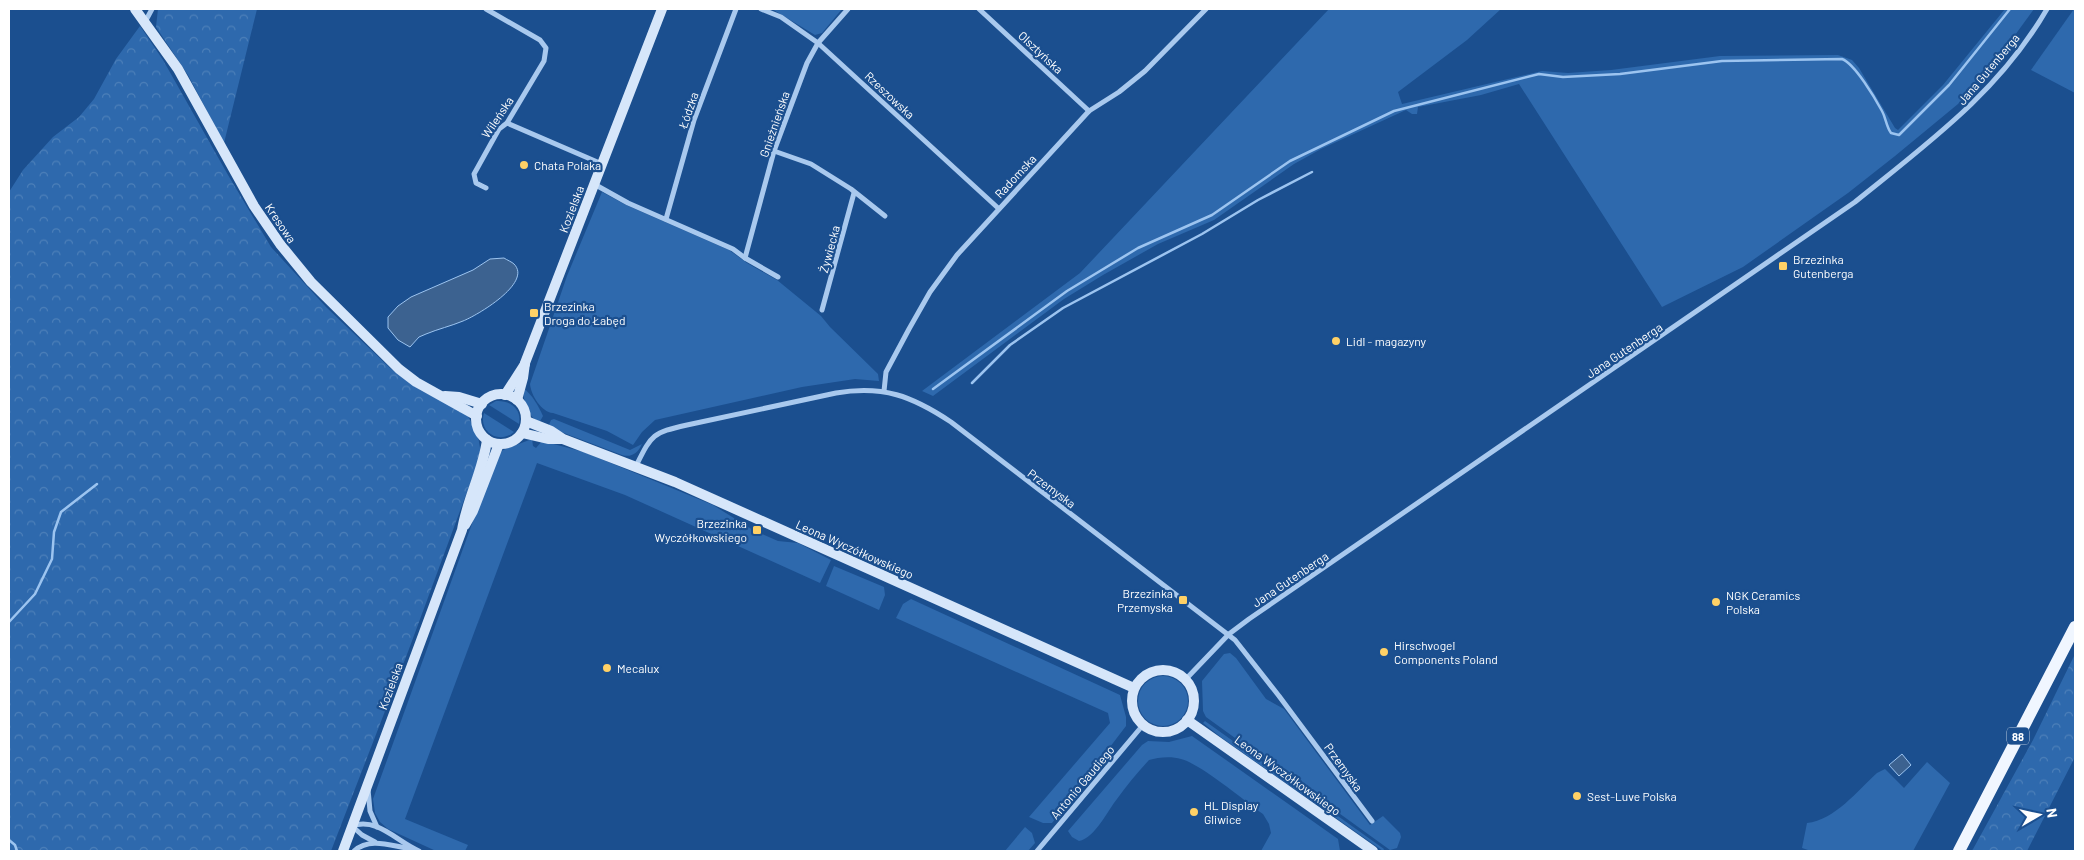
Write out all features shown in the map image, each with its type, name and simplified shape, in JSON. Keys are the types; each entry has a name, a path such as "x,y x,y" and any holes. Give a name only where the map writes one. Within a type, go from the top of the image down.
{"main road":[{"name":"88","path":"1959,851 2075,627"},
{"path":"1949,851 1994,783"}],"street":[{"name":"Kresowa","path":"134,9 178,69 254,206 288,256 311,282 399,369 416,382 477,416"},
{"path":"145,22 152,9"},
{"name":"Wileńska","path":"486,9 540,40 546,52 544,61 507,123 499,129 474,174 476,183 486,188"},
{"name":"Kozielska","path":"505,395 525,363 662,9"},
{"name":"Łódzka","path":"666,219 694,120 736,9"},
{"name":"Rzeszowska","path":"761,9 782,17 818,43 998,208"},
{"name":"Gnieźnieńska","path":"745,258 774,151 807,63 818,43 848,9"},
{"name":"Olsztyńska","path":"980,9 1089,111"},
{"name":"Radomska","path":"884,391 886,372 930,292 957,255 998,208 1089,111 1119,92 1145,71 1206,9"},
{"name":"Jana Gutenberga","path":"1185,680 1229,634 1249,619 1855,202 1945,130 1981,96 2009,63 2047,9"},
{"path":"507,123 602,164"},
{"path":"774,151 811,164 854,192 885,216"},
{"path":"594,184 628,203 733,248 745,258 778,277"},
{"name":"Żywiecka","path":"822,310 854,192"},
{"name":"Kozielska","path":"517,400 524,378 525,363"},
{"name":"Przemyska","path":"636,466 650,439 663,431 836,393 858,390 884,391 916,400 950,422 1229,634 1279,696 1372,821"},
{"path":"505,395 517,400 524,409 526,421 522,434 510,443 499,444 487,440 478,427 477,416 482,404 492,396 505,395"},
{"name":"Kresowa","path":"444,396 459,397 482,404"},
{"name":"Leona Wyczółkowskiego","path":"526,421 551,431 563,439 636,466 1134,688"},
{"name":"Leona Wyczółkowskiego","path":"522,434 548,439 563,439"},
{"name":"Kozielska","path":"462,530 465,509 487,440"},
{"name":"Kozielska","path":"343,851 462,530 473,511 499,444"},
{"path":"1158,671 1170,672 1185,680 1191,690 1194,702 1192,712 1187,720 1177,728 1164,732 1152,730 1143,725 1135,716 1132,706 1134,688 1145,676 1158,671"},
{"name":"Leona Wyczółkowskiego","path":"1187,720 1373,851"},
{"name":"Antonio Gaudiego","path":"1037,851 1143,725"},
{"path":"368,784 370,811 378,827"},
{"path":"352,826 364,823 378,827 416,850"},
{"path":"352,826 362,836 375,842 416,850"},
{"path":"354,851 364,845 375,842"}],"green space":[{"path":"158,9 257,9 224,143 188,75 156,27"},
{"path":"772,9 842,9 822,33 815,35"},
{"path":"1329,9 1501,9 1467,40 1398,92 1402,104 1542,71 1568,73 1611,70 1720,56 1838,55 1852,60 1859,68 1898,130 1943,85 2005,9 2034,9 1999,57 1958,104 1895,156 1848,193 1743,267 1662,307 1519,84 1481,95 1418,107 1417,114 1412,114 1406,110 1321,149 1294,164 1214,220 1158,244 1064,299 933,396 922,391 1080,273"},
{"path":"2075,9 2075,93 2031,70"},
{"path":"140,26 163,60 271,247 326,307 390,368 420,390 467,414 478,436 481,454 409,649 331,851 9,851 9,192 23,170 53,137 79,117 94,99 116,59"},
{"path":"602,192 626,205 729,250 777,280 821,316 878,374 879,381 855,379 802,387 655,420 642,432 633,445 607,431 544,410 532,393 530,384 567,276"},
{"path":"523,388 532,397 543,416 539,423 527,408"},
{"path":"496,401 506,402 514,406 519,414 519,424 489,405"},
{"path":"484,413 514,432 502,437 496,437 491,434 484,426"},
{"path":"554,419 630,450 642,444 634,454 622,455 548,427 551,420"},
{"path":"532,439 533,446 536,448 542,441 584,452 713,505 753,530 778,541 798,543 831,560 820,583 625,495 537,463 405,819 468,845 465,851 436,851 388,829 380,822 375,813 373,799 496,457 503,450"},
{"path":"834,566 884,587 885,595 879,610 826,586"},
{"path":"911,599 1120,695 1126,717 1126,726 1052,823 1043,823 1029,817 1110,723 1108,713 896,618 903,604"},
{"path":"1230,653 1236,658 1266,699 1284,709 1370,825 1383,816 1400,833 1401,837 1397,848 1390,850 1206,717 1203,711 1202,681 1224,654"},
{"path":"2075,654 2075,757 2027,851 1972,851 2033,740"},
{"path":"1163,676 1172,678 1183,687 1188,701 1186,710 1177,721 1163,726 1154,724 1143,715 1138,701 1140,692 1149,681"},
{"path":"1205,721 1384,849 1383,851 1222,738 1203,723"},
{"path":"1192,736 1338,839 1340,851 1261,851 1271,833 1269,824 1263,814 1199,767 1181,759 1169,757 1149,760 1090,835 1079,841 1072,837 1068,831 1142,745 1148,741 1169,742"},
{"path":"1927,762 1950,783 1913,851 1811,851 1802,848 1807,823 1817,821 1836,811 1877,773 1885,769 1904,788"},
{"path":"1025,827 1032,833 1035,843 1028,851 1005,851"}],"shaded area":[{"path":"504,258 514,264 518,272 516,280 501,298 479,313 419,337 410,347 398,340 388,328 388,317 398,306 411,297 473,270 490,259"},
{"path":"1902,754 1911,765 1899,776 1889,765"}],"waterway":[{"path":"933,389 1067,291 1138,248 1212,215 1290,161 1394,111 1539,74 1563,77 1620,74 1722,61 1842,59 1853,67 1870,90 1891,133 1899,135 1949,85 2010,9"},
{"path":"972,383 1010,345 1063,308 1202,234 1258,200 1312,172"},
{"path":"9,622 35,594 52,559 54,532 61,512 97,484"},
{"path":"9,840 15,845 17,851"}],"place":[{"name":"Chata Polaka","path":"524,165"},
{"name":"Brzezinka Gutenberga","path":"1783,266"},
{"name":"Brzezinka Droga do Łabęd","path":"534,313"},
{"name":"Lidl - magazyny","path":"1336,341"},
{"name":"Brzezinka Wyczółkowskiego","path":"757,530"},
{"name":"Brzezinka Przemyska","path":"1183,600"},
{"name":"NGK Ceramics Polska","path":"1716,602"},
{"name":"Hirschvogel Components Poland","path":"1384,652"},
{"name":"Mecalux","path":"607,668"},
{"name":"Sest-Luve Polska","path":"1577,796"},
{"name":"HL Display Gliwice","path":"1194,812"}]}
